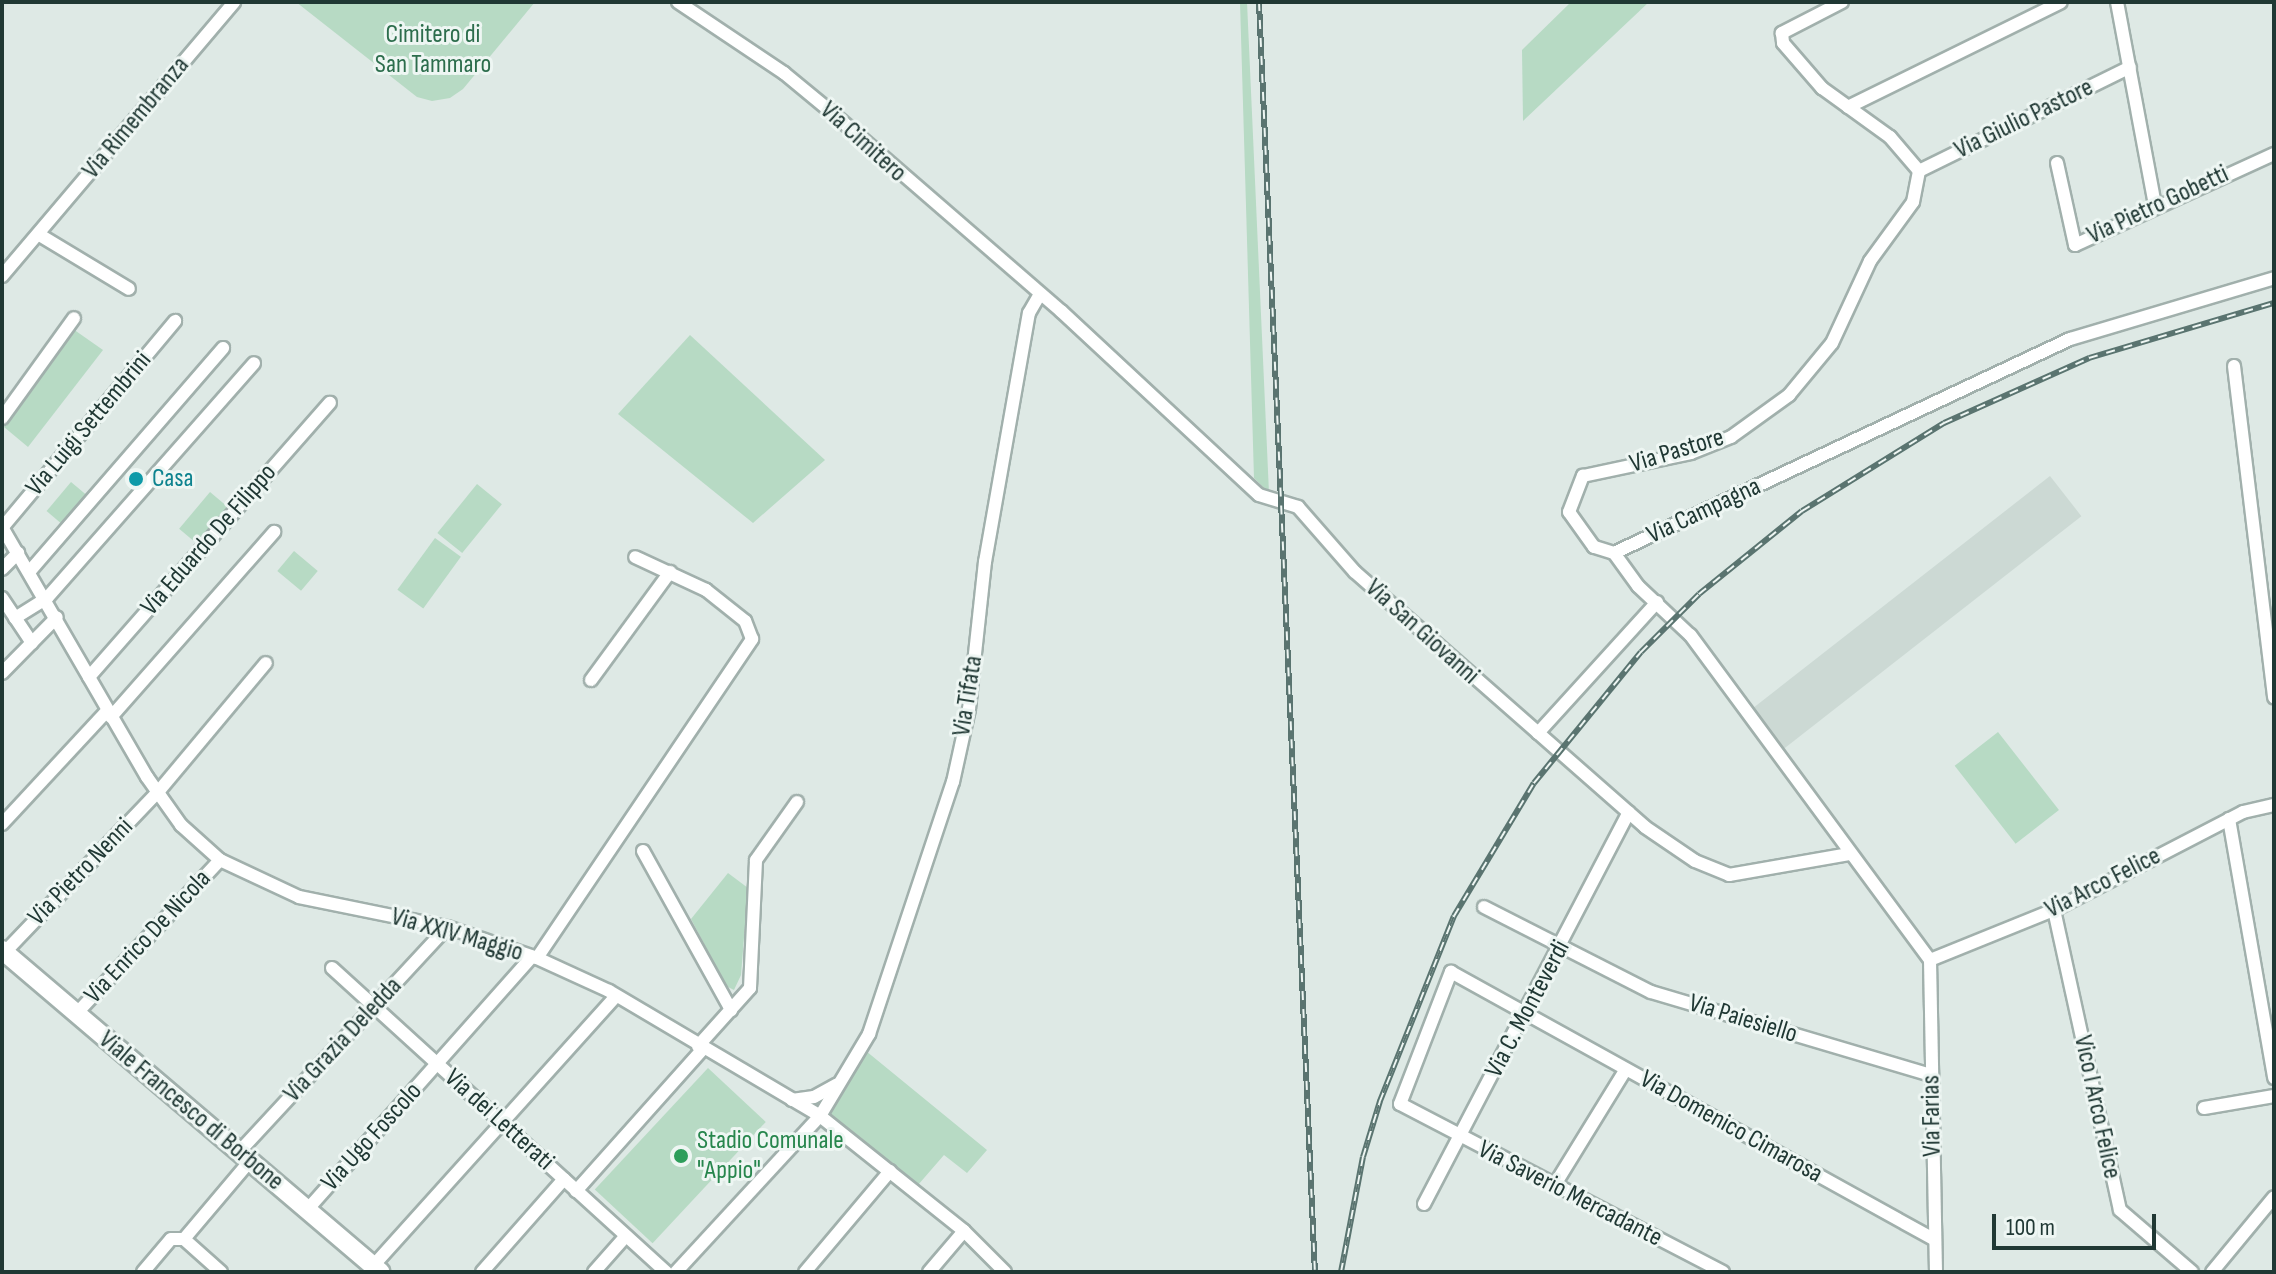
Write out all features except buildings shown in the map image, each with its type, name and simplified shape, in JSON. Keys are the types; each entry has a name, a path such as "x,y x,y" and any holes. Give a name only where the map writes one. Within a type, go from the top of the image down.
{"street":[{"name":"Via Rimembranza","path":"2,276 234,2"},
{"name":"Via Cimitero","path":"678,2 784,73 1040,294"},
{"path":"1842,2 1782,33 1802,68 1890,137 1919,171"},
{"path":"1848,107 2061,2"},
{"path":"2117,2 2155,206"},
{"name":"Via Giulio Pastore","path":"1919,171 2130,67"},
{"name":"Via Pietro Gobetti","path":"2057,163 2075,245 2274,154"},
{"name":"Via Pastore","path":"1614,553 1594,547 1569,512 1583,476 1691,453 1731,437 1789,395 1832,343 1870,261 1913,202 1919,171"},
{"path":"38,234 129,289"},
{"name":"Via Campagna","path":"1930,960 1690,635 1614,553 2070,339 2274,278"},
{"name":"Via San Giovanni","path":"1040,294 1259,495 1298,507 1355,572 1629,812 1695,861 1729,875 1849,854"},
{"name":"Via Tifata","path":"676,1272 820,1116 869,1034 953,782 969,709 985,562 1027,327 1040,294"},
{"path":"2,418 74,318"},
{"name":"Via Luigi Settembrini","path":"2,527 175,321"},
{"path":"30,571 223,348"},
{"path":"15,618 47,598 254,363"},
{"path":"2234,366 2274,698"},
{"name":"Via Eduardo De Filippo","path":"89,677 330,403"},
{"name":"Via XXIV Maggio","path":"2,527 47,598 109,714 158,792 181,825 220,860 299,897 447,927 535,957 616,996 820,1116 964,1231 1005,1272"},
{"path":"2,824 109,714 274,532"},
{"path":"2,569 18,553"},
{"path":"591,680 670,572 635,557"},
{"name":"Via Ugo Foscolo","path":"307,1210 535,957 752,639 745,621 670,572"},
{"path":"2,598 32,643"},
{"path":"1538,733 1657,602"},
{"path":"2,673 57,617"},
{"name":"Via Pietro Nenni","path":"4,951 158,792 266,663"},
{"path":"576,1191 750,988 756,860 797,802"},
{"name":"Via Arco Felice","path":"1930,960 2054,910 2229,819 2274,805"},
{"name":"Via C. Monteverdi","path":"1424,1204 1526,1015 1629,812"},
{"path":"2229,819 2274,1078"},
{"path":"643,851 731,1010"},
{"name":"Via Enrico De Nicola","path":"76,1014 220,860"},
{"name":"Via Paiesiello","path":"1484,907 1562,944 1651,992 1931,1075"},
{"name":"Vico I Arco Felice","path":"2054,910 2120,1210 2192,1272"},
{"name":"Via Grazia Deledda","path":"143,1272 171,1239 184,1239 244,1156 447,927"},
{"name":"Viale Francesco di Borbone","path":"4,951 376,1269"},
{"name":"Via Farias","path":"1930,960 1936,1272"},
{"name":"Via dei Letterati","path":"332,968 666,1272"},
{"name":"Via Domenico Cimarosa","path":"1460,1138 1400,1104 1451,972 1935,1240"},
{"path":"376,1269 616,996"},
{"path":"1554,1186 1626,1069"},
{"path":"789,1100 814,1097 840,1082"},
{"path":"2204,1108 2274,1096"},
{"name":"Via Saverio Mercadante","path":"1460,1138 1723,1272"},
{"path":"805,1272 890,1171"},
{"path":"482,1272 564,1179"},
{"path":"2212,1272 2274,1197"},
{"path":"929,1272 964,1231"},
{"path":"594,1272 626,1236"},
{"path":"184,1239 215,1270"}],"shaded area":[{"path":"2050,476 2081,516 1782,750 1751,710"}],"green space":[{"name":"Cimitero di San Tammaro","path":"296,2 535,2 463,89 450,98 432,101 417,97"},
{"path":"1240,2 1247,2 1269,493 1254,478"},
{"path":"1571,2 1649,2 1523,121 1522,50"},
{"path":"73,329 103,350 28,447 4,427"},
{"path":"690,335 825,460 753,523 618,414"},
{"path":"71,482 89,497 64,526 47,511"},
{"path":"477,484 502,504 462,553 437,533"},
{"path":"210,492 230,509 199,545 179,529"},
{"path":"435,538 461,557 423,609 397,590"},
{"path":"294,551 318,571 301,591 277,571"},
{"path":"1998,732 2059,810 2016,844 1955,766"},
{"path":"728,873 748,888 741,975 734,990 726,986 691,919"},
{"path":"866,1051 987,1150 967,1173 944,1155 918,1185 828,1113"},
{"name":"Stadio Comunale \"Appio\"","path":"708,1068 766,1122 653,1243 595,1189"}],"railway":[{"path":"1259,2 1315,1272"},
{"path":"1341,1272 1363,1157 1380,1101 1454,916 1534,783 1641,652 1699,594 1802,511 1944,423 2089,358 2274,303"}],"place":[{"name":"Casa","path":"136,479"},
{"name":"Stadio Comunale \"Appio\"","path":"681,1156"}]}
